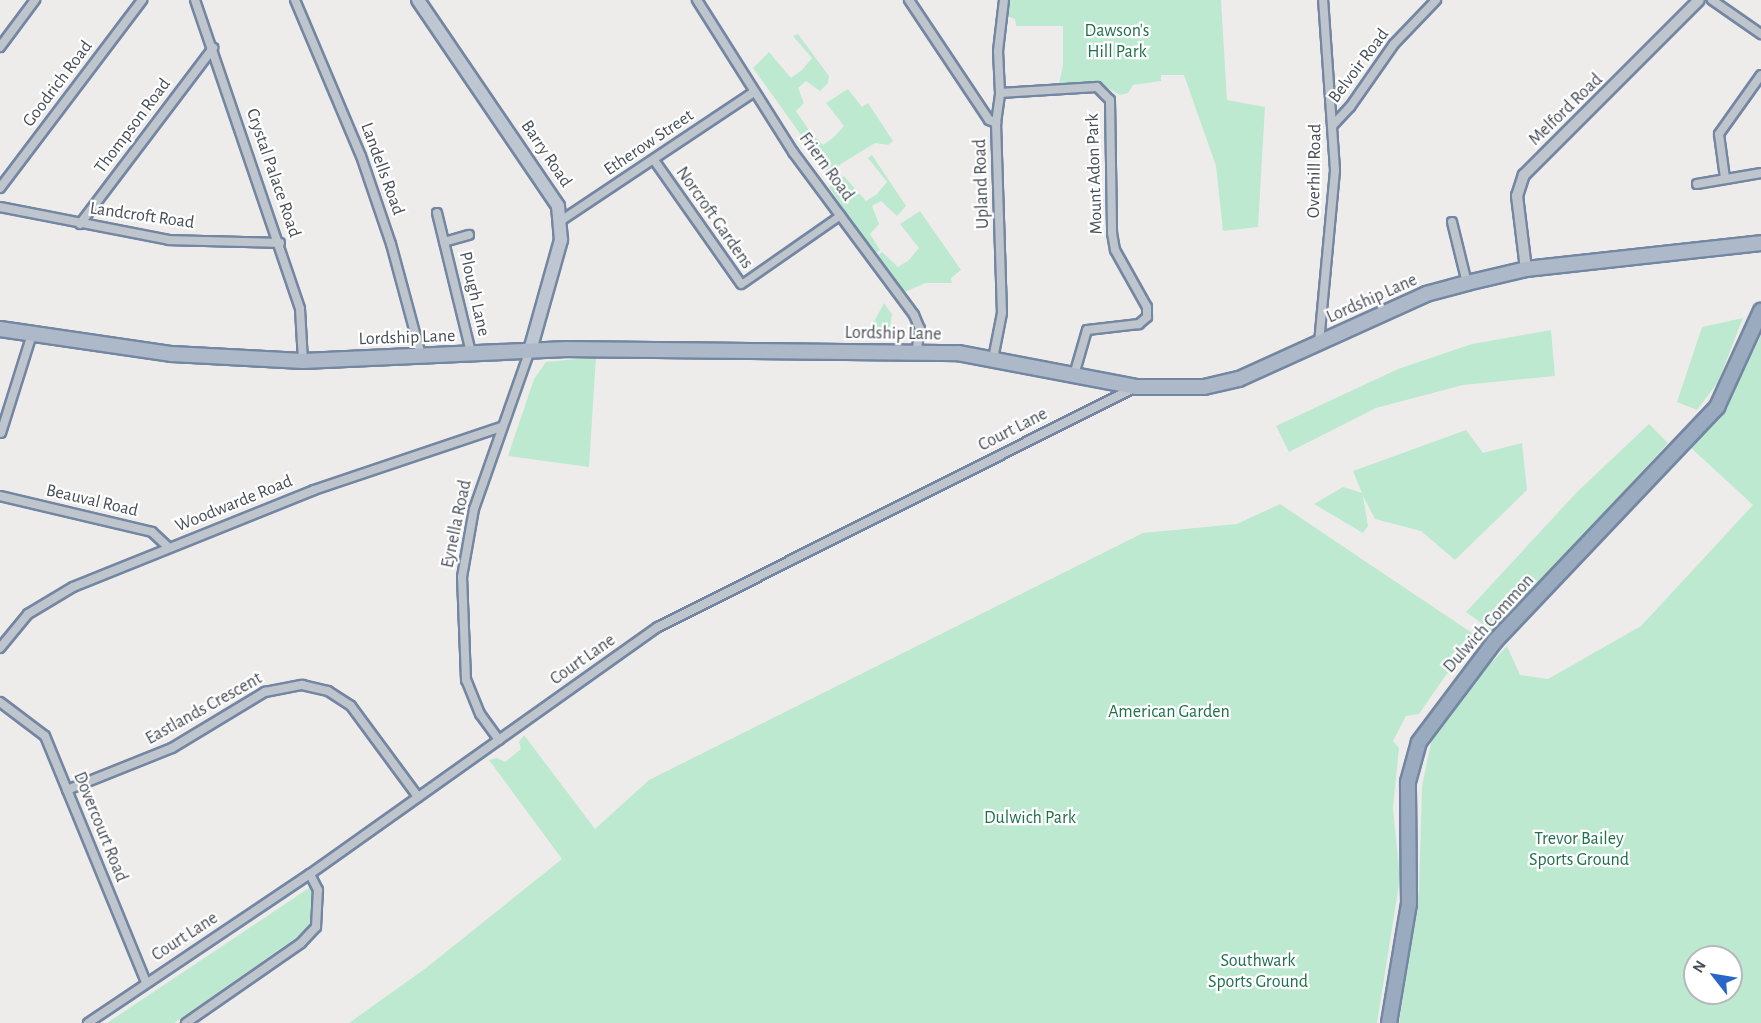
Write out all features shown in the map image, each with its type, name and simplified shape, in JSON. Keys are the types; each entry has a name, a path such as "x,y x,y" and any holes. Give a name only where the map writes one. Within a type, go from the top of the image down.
{"highway":[{"name":"Dulwich Common","path":"1389,1023 1409,904 1408,782 1419,742 1495,641 1717,407 1761,311"}],"main road":[{"name":"Barry Road","path":"418,0 529,161 558,206 562,220"},
{"path":"530,350 559,251 562,220"},
{"name":"Lordship Lane","path":"0,329 172,354 303,361 530,350 958,353 1136,387 1204,387 1234,381 1426,294 1467,283 1526,269 1761,243"}],"street":[{"path":"0,46 35,0"},
{"name":"Goodrich Road","path":"0,188 142,0"},
{"name":"Crystal Palace Road","path":"195,0 280,243 300,309 303,361"},
{"name":"Landells Road","path":"295,0 361,156 399,270 421,355"},
{"name":"Friern Road","path":"697,0 742,67 754,92 840,215 914,315 920,328 916,353"},
{"name":"Upland Road","path":"909,0 989,120 996,123 1002,313 993,359"},
{"path":"996,123 1000,93 998,51 1004,0"},
{"name":"Overhill Road","path":"1319,343 1334,181 1333,125 1323,0"},
{"name":"Belvoir Road","path":"1333,125 1350,107 1394,44 1436,0"},
{"name":"Melford Road","path":"1526,269 1517,196 1524,175 1699,0"},
{"path":"1712,0 1761,34"},
{"name":"Thompson Road","path":"80,224 213,48"},
{"path":"1725,178 1719,134 1761,75"},
{"name":"Mount Adon Park","path":"1000,93 1097,87 1110,100 1112,233 1115,250 1147,307 1147,316 1139,324 1087,330 1074,375"},
{"name":"Etherow Street","path":"562,220 754,92"},
{"name":"Norcroft Gardens","path":"654,160 741,285 840,215"},
{"path":"1697,184 1761,173"},
{"name":"Landcroft Road","path":"0,207 169,240 280,243"},
{"name":"Plough Lane","path":"437,213 471,353"},
{"path":"1452,222 1467,283"},
{"name":"Plough Lane","path":"444,242 469,235"},
{"path":"1,433 32,334"},
{"name":"Eynella Road","path":"499,740 480,714 466,680 461,601 470,525 501,427 530,350"},
{"name":"Court Lane","path":"88,1023 310,874 658,627 1136,387"},
{"name":"Woodwarde Road","path":"0,648 22,620 42,604 169,548 314,490 501,427"},
{"name":"Beauval Road","path":"0,496 152,532 169,548"},
{"name":"Eastlands Crescent","path":"67,790 172,748 265,692 302,684 327,691 358,713 418,797"},
{"name":"Dovercourt Road","path":"0,702 42,732 146,982"},
{"path":"186,1023 301,943 316,927 318,890 310,874"}],"green space":[{"name":"Dawson's Hill Park","path":"1002,0 1221,0 1227,100 1265,107 1258,227 1223,231 1216,166 1184,75 1161,75 1161,81 1133,85 1128,93 1120,95 1101,84 1058,89 1063,65 1063,26 1016,26 1015,19 1004,15"},
{"path":"798,34 829,76 828,83 820,91 806,81 798,88 804,103 796,111 809,130 801,135 753,68 769,52 791,78 802,70 812,58 793,36"},
{"path":"848,89 862,107 868,103 893,141 888,145 875,143 828,172 800,138 810,131 823,145 834,137 844,126 826,103"},
{"path":"872,155 906,206 897,216 881,201 872,206 879,224 870,234 880,250 874,255 829,187 844,176 866,201 877,194 887,182 868,158"},
{"path":"920,211 961,270 951,278 952,283 926,283 902,293 875,257 882,252 898,267 909,260 919,248 900,224"},
{"path":"884,303 892,314 890,327 877,336 866,337"},
{"path":"1743,318 1718,382 1697,410 1677,402 1702,327"},
{"path":"1551,330 1555,376 1463,385 1376,408 1289,452 1276,426 1398,369 1472,344"},
{"name":"Trevor Bailey Sports Ground","path":"1761,335 1761,1023 1399,1023 1419,890 1422,786 1432,739 1451,706 1507,646 1520,675 1548,679 1641,626 1753,505 1690,447 1727,408"},
{"path":"596,357 589,467 508,456 534,379 546,362"},
{"path":"1649,424 1668,443 1495,633 1466,612 1577,492"},
{"path":"1466,430 1483,453 1522,443 1527,490 1455,560 1421,531 1375,519 1363,496 1368,526 1363,533 1314,504 1343,487 1362,493 1353,471"},
{"name":"Dulwich Park","path":"1280,504 1481,639 1446,675 1419,714 1406,716 1393,741 1399,748 1393,808 1400,878 1377,1023 349,1023 426,968 562,859 489,760 497,758 505,762 521,749 519,742 524,735 595,829 649,780 1143,533 1237,524"},
{"path":"312,886 314,918 307,930 174,1023 107,1023"}],"park label":[{"name":"American Garden","path":"1169,712"},
{"name":"Southwark Sports Ground","path":"1258,972"}]}
